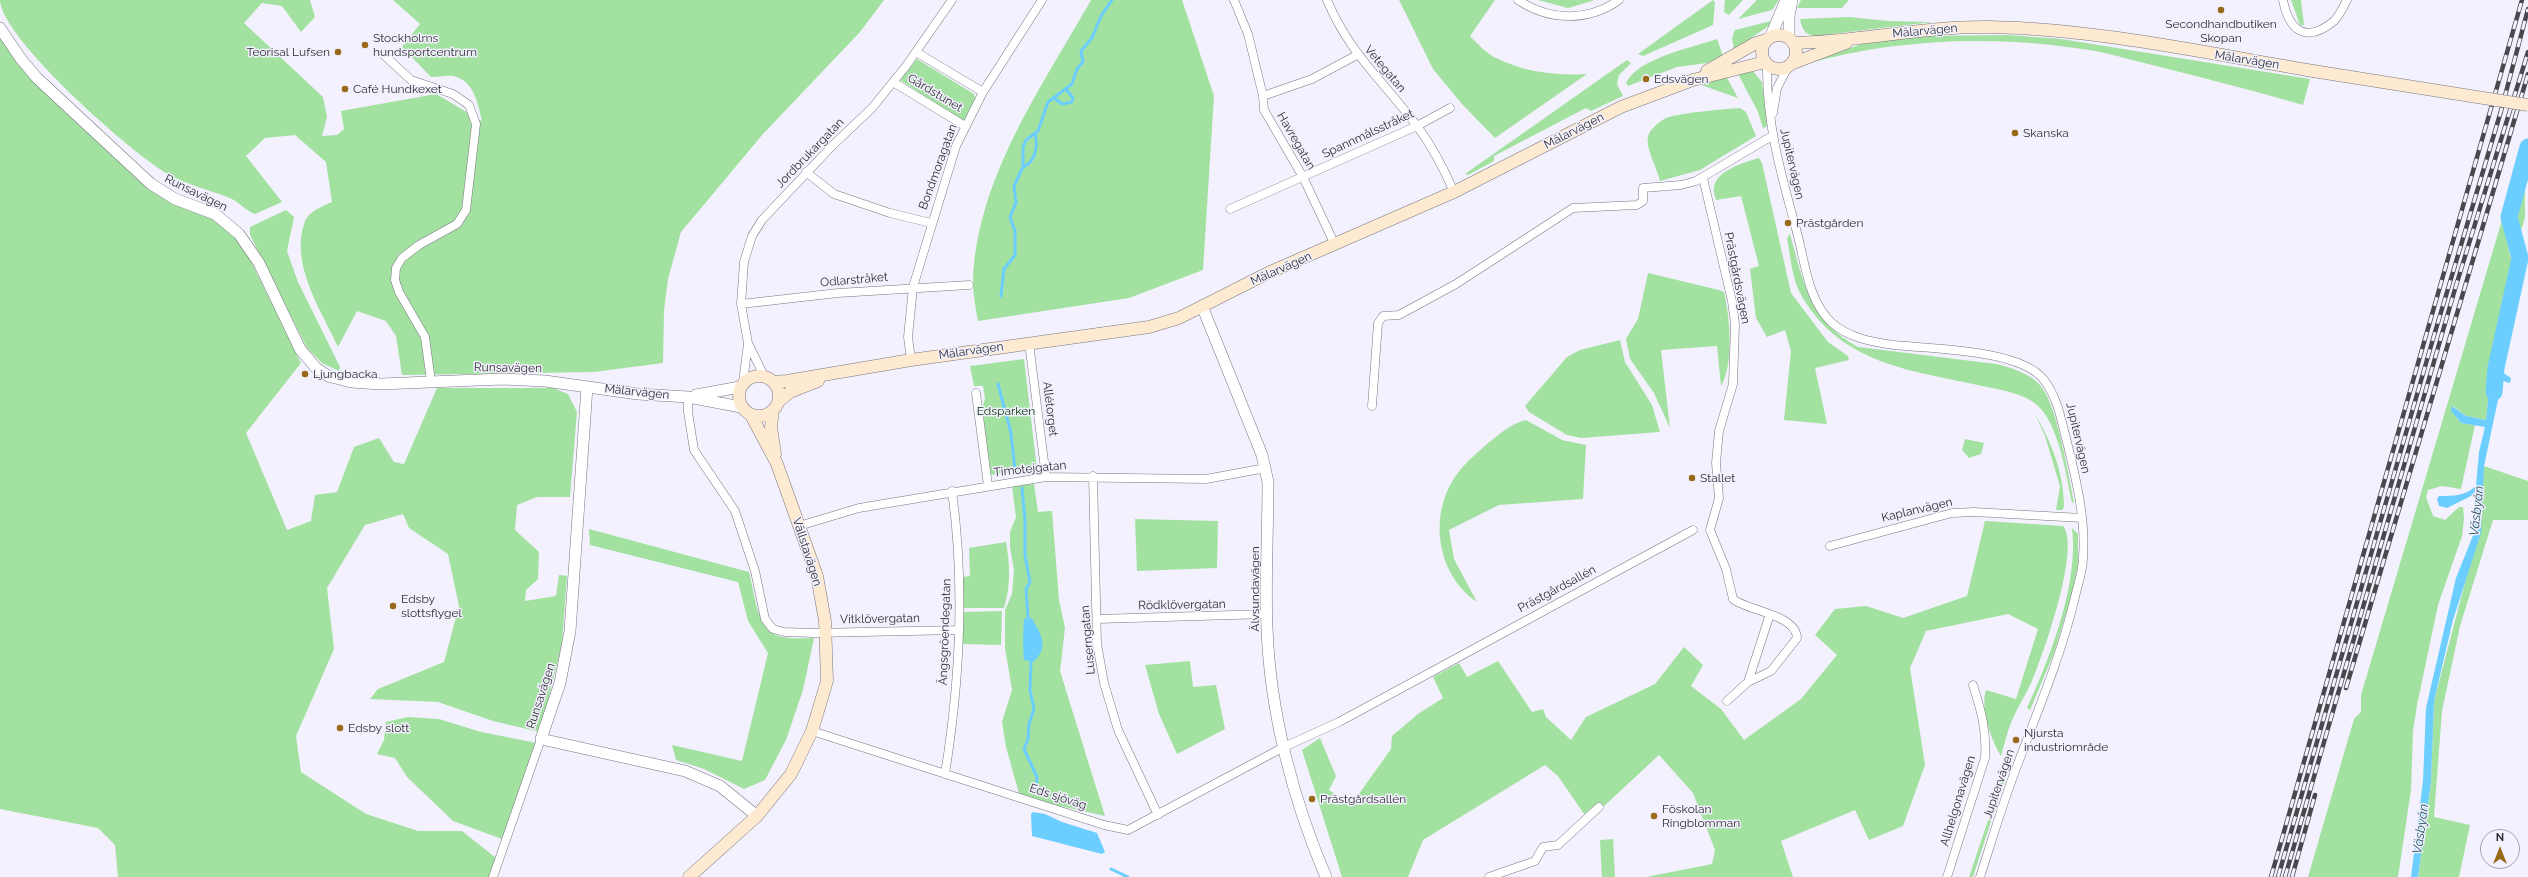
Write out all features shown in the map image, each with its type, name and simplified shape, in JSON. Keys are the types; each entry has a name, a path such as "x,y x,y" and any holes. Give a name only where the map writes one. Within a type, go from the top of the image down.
{"main road":[{"name":"Mälarvägen","path":"1791,41 1868,36 1927,29 1973,27 2052,31 2126,40 2528,105"},
{"path":"1779,36 1791,41 1795,50 1789,65 1776,68 1766,63 1762,50 1768,39 1779,36"},
{"name":"Mälarvägen","path":"1789,65 1868,36"},
{"name":"Mälarvägen","path":"1693,80 1754,44 1768,39"},
{"name":"Mälarvägen","path":"769,379 843,372 911,360 1149,327 1179,318 1268,273 1454,192 1621,107 1693,80 1766,63"},
{"name":"Mälarvägen","path":"776,405 790,392 843,372"},
{"path":"754,376 769,379 778,391 776,405 765,416 751,415 741,407 738,397 742,384 754,376"},
{"name":"Vällstavägen","path":"776,405 771,427 776,464"},
{"name":"Vällstavägen","path":"751,415 776,464 817,576 826,632 827,681 812,731 791,774 757,816"},
{"path":"689,877 757,816"}],"street":[{"name":"Jordbrukargatan","path":"742,384 748,343 741,304 744,262 752,236 762,220 806,172 872,108 916,52 952,0"},
{"name":"Bondmoragatan","path":"911,360 908,337 914,287 931,223 952,157 965,126 983,92 1042,0"},
{"name":"Havregatan","path":"1234,0 1248,34 1263,96 1264,110 1303,177 1335,245"},
{"name":"Vetegatan","path":"1327,0 1357,55 1417,126 1433,149 1454,192"},
{"path":"1518,0 1544,14 1569,18 1593,13 1619,0"},
{"path":"1768,39 1786,0"},
{"path":"1791,41 1789,16 1792,0"},
{"path":"2283,0 2293,27 2299,32 2312,33 2334,21 2348,0"},
{"name":"Runsavägen","path":"0,28 21,59 37,78 151,184 175,198 215,214 239,234 258,263 300,349 316,368 339,380 351,382 503,379 587,386 570,631 560,683 540,739 685,771 720,786 757,816"},
{"path":"916,52 983,92"},
{"path":"1263,96 1312,79 1357,55"},
{"path":"385,56 411,80 453,94 469,105 476,124 466,210 457,224 419,245 402,258 396,268 395,280 399,292 426,337 431,381"},
{"name":"Jupitervägen","path":"1766,63 1772,136 1810,287 1819,307 1832,323 1853,336 1875,342 1999,356 2021,363 2043,378 2056,399 2074,469 2082,518 2083,560 2071,615 2052,674 2016,768 1980,877"},
{"name":"Jupitervägen","path":"1771,122 1777,88 1789,65"},
{"name":"Gårdstunet","path":"893,82 965,126"},
{"name":"Spannmålsstråket","path":"1230,209 1417,126 1450,108"},
{"path":"1372,406 1378,323 1383,316 1399,315 1456,284 1573,208 1637,205 1643,201 1643,188 1681,185 1703,178 1772,136"},
{"path":"806,172 834,194 890,213 931,223"},
{"name":"Prästgårdsvägen","path":"1703,178 1732,301 1736,348 1733,384 1719,431 1716,464 1719,498 1710,530 1726,569 1733,599 1778,617 1795,630 1797,638 1771,671 1748,682 1727,701"},
{"name":"Odlarstråket","path":"741,304 838,293 914,287 969,285"},
{"name":"Älvsundavägen","path":"1202,306 1237,388 1266,468 1268,482 1267,614 1271,671 1284,747 1314,849 1326,877"},
{"name":"Jordbrukargatan","path":"748,343 769,379"},
{"name":"Allétorget","path":"1029,343 1046,477"},
{"name":"Mälarvägen","path":"688,397 742,384"},
{"name":"Mälarvägen","path":"587,386 638,394 688,397 741,407"},
{"path":"976,393 988,486"},
{"name":"Vitklövergatan","path":"688,397 688,412 694,450 735,511 756,571 765,619 773,629 784,632 959,630"},
{"name":"Timotejgatan","path":"799,526 859,508 952,491 1046,477 1093,476 1206,479 1266,468"},
{"name":"Luserngatan","path":"1093,476 1098,644 1104,683 1114,717 1136,771 1158,815"},
{"name":"Ängsgröendegatan","path":"945,774 954,718 959,630 959,553 952,491"},
{"name":"Kaplanvägen","path":"1830,546 1952,513 1982,512 2082,518"},
{"name":"Prästgårdsallén","path":"1284,747 1338,722 1693,530"},
{"name":"Rödklövergatan","path":"1097,619 1267,614"},
{"name":"Prästgårdsvägen","path":"1748,682 1770,614"},
{"name":"Allhelgonavägen","path":"1946,877 1985,758 1986,739 1984,719 1973,685"},
{"name":"Eds sjöväg","path":"812,731 945,774 1128,830 1284,747"},
{"path":"493,877 540,739"},
{"path":"1489,877 1535,861 1543,847 1558,845 1599,807"}],"green space":[{"path":"0,0 310,0 315,17 301,32 282,6 262,3 244,23 323,97 327,117 322,136 337,135 344,129 341,111 436,94 482,121 477,100 466,82 453,76 431,77 402,47 420,24 393,0 884,0 860,32 763,134 681,232 668,279 664,310 663,363 594,372 402,375 396,336 386,321 357,311 338,347 309,286 301,253 301,237 307,217 317,209 332,202 326,162 295,135 265,138 246,156 282,202 255,214 230,198 175,178 151,163 127,144 71,94 21,40 6,17"},
{"path":"1091,0 1182,0 1214,96 1203,270 1129,298 978,321 973,282 977,244 986,207 999,170 1033,100"},
{"path":"1399,0 1495,0 1470,36 1486,51 1507,63 1529,70 1552,74 1587,74 1495,138 1462,104 1433,69"},
{"path":"1538,0 1595,0 1568,8"},
{"path":"1713,0 1715,3 1713,25 1643,56 1638,54"},
{"path":"1725,0 1743,0 1729,15 1724,12"},
{"path":"1757,0 1779,0 1772,10 1738,19"},
{"path":"1801,0 1849,0 1842,8 1797,8"},
{"path":"2291,0 2301,0 2304,25 2300,25"},
{"path":"1849,17 1888,21 1932,22 1815,36 1808,34 1804,30 1800,19"},
{"path":"1771,21 1770,25 1734,50 1732,38 1735,30"},
{"path":"2008,35 2061,39 2310,79 2303,105 2096,51 2018,42 1983,41 1911,44 1840,55 1806,64 1867,42 1925,36"},
{"path":"0,36 148,187 199,210 225,225 246,251 301,363 246,433 287,530 311,521 315,495 337,492 354,447 379,438 394,462 404,464 437,388 553,388 568,394 577,412 570,497 537,497 517,505 515,530 539,552 538,579 526,590 525,601 556,596 559,575 567,576 562,644 540,732 493,721 438,702 370,699 378,689 444,662 459,606 448,554 409,528 403,514 365,525 327,588 334,649 296,736 301,772 366,814 418,831 462,831 496,858 489,877 118,877 115,845 98,828 0,809"},
{"path":"1717,39 1723,56 1707,63 1677,67 1628,86 1626,83 1632,74 1653,60"},
{"path":"917,59 974,94 976,102 966,120 963,121 900,80"},
{"path":"1627,60 1631,63 1619,75 1617,84 1623,96 1591,111 1586,108 1494,156 1494,161 1468,175 1465,174"},
{"path":"1752,70 1762,82 1767,126 1763,128 1758,112 1737,72"},
{"path":"1719,78 1727,78 1738,98 1701,85"},
{"path":"1740,108 1746,112 1756,136 1700,170 1660,181 1648,147 1648,137 1652,129 1664,119 1678,115"},
{"path":"1759,158 1762,163 1791,293 1828,342 1848,356 1849,360 1815,368 1827,424 1784,420 1791,351 1785,330 1767,337 1756,318 1750,269 1759,266 1741,196 1716,200 1714,187 1720,176 1732,168"},
{"path":"2528,161 2525,189 2525,218 2519,233 2512,217"},
{"path":"286,210 294,217 287,251 298,282 340,367 339,371 322,363 307,348 250,235 250,227"},
{"path":"2502,220 2513,267 2491,373 2486,420 2466,416 2453,406 2451,411 2461,423 2475,425 2461,489 2442,486 2428,490 2426,497 2433,516 2445,520 2459,507 2463,507 2464,518 2462,536 2438,605 2417,705 2413,731 2411,790 2398,877 2308,877 2354,719 2361,712 2361,695"},
{"path":"1790,234 1805,285 1819,313 1829,325 1858,347 1996,364 2022,372 2034,379 2043,389 2048,399 2058,427 2074,502 2072,503 2065,469 2055,434 2051,424 2040,408 2028,399 2014,393 1909,370 1882,362 1858,351 1835,336 1816,316 1799,291 1793,272 1787,238"},
{"path":"1648,273 1724,292 1728,314 1730,340 1728,366 1721,386 1717,346 1661,350 1670,428 1654,393 1630,359 1626,339 1638,319"},
{"path":"1620,340 1625,362 1652,405 1660,432 1581,438 1567,435 1529,412 1525,406 1567,357 1580,350"},
{"name":"Edsparken","path":"1024,359 1037,469 991,475 982,407 985,399 983,386 974,386 970,366"},
{"path":"2035,414 2047,436 2056,459 2062,483 2064,507 2062,510 2056,510 2060,486 2045,436"},
{"path":"1526,420 1562,440 1586,445 1583,499 1499,505 1449,530 1454,559 1477,602 1463,590 1452,576 1445,560 1441,542 1440,525 1442,507 1448,490 1457,474 1467,462 1505,430"},
{"path":"1965,439 1984,443 1981,454 1969,458 1962,450"},
{"path":"2484,466 2528,481 2528,520 2493,520 2460,626 2442,711 2434,817 2470,825 2459,877 2418,877 2431,782 2434,701 2466,579 2482,492"},
{"path":"1034,484 1038,512 1052,511 1059,600 1065,628 1060,671 1105,816 1020,797 1006,747 1002,722 1012,690 1005,648 1005,610 1012,594 1014,570 1010,547 1010,532 1016,517 1012,486"},
{"path":"1135,519 1218,521 1217,568 1137,571"},
{"path":"1985,521 2063,526 2067,538 2067,556 2064,578 2058,602 2037,668 2012,721 2001,756 1990,733 1985,715 1984,706 1986,690 2016,699 2038,629 2008,614 1926,631 1910,668 1925,765 1903,826 1869,840 1855,810 1781,841 1793,877 1646,877 1712,864 1715,850 1693,793 1659,755 1602,808 1598,803 1584,814 1558,776 1545,765 1423,840 1408,877 1342,877 1302,750 1320,738 1336,776 1329,790 1351,805 1391,749 1392,736 1418,714 1443,698 1433,677 1459,663 1467,677 1498,661 1532,712 1543,709 1546,717 1571,740 1586,717 1655,684 1684,647 1703,665 1691,686 1721,709 1744,740 1801,699 1837,655 1815,635 1835,609 1866,606 1903,618 1967,596"},
{"path":"2072,528 2078,534 2078,565 2071,597 2054,653 2030,710 2027,708 2045,667 2061,620 2067,596 2073,549"},
{"path":"589,529 749,572 758,611 767,629 774,634 783,637 814,638 803,690 786,740 765,780 744,789 704,769 676,760 672,745 742,761 768,653 748,621 738,582 590,545"},
{"path":"1006,542 1009,575 1008,591 1004,608 963,608 963,577 970,576 969,548"},
{"path":"1002,611 1001,645 962,644 963,612"},
{"path":"1190,661 1193,687 1216,685 1225,729 1177,754 1159,714 1145,665"},
{"path":"408,717 439,719 481,732 537,743 502,839 453,821 407,777 395,758 377,754 384,740 386,722"},
{"path":"2006,767 2008,769 1973,877 1969,877"},
{"path":"1613,839 1615,877 1602,877 1600,840"}],"water":[{"path":"2496,368 2511,378 2510,383 2502,381 2484,466 2481,533 2453,620 2434,701 2431,782 2418,877 2411,877 2423,781 2426,708 2456,578 2474,533 2475,494 2447,508 2439,506 2437,499 2439,496 2463,494 2476,486 2479,452 2485,427 2461,423 2451,411 2452,406 2466,416 2486,420 2491,373"},
{"path":"1032,618 1041,635 1043,646 1033,662 1024,660 1023,646 1024,619"},
{"path":"1033,812 1045,814 1062,822 1097,833 1105,852 1102,854 1032,836 1031,814"}],"waterway":[{"path":"1001,296 1004,269 1015,255 1015,231 1010,217 1016,203 1014,186 1023,167 1023,147 1026,140 1038,131 1048,102 1072,84 1077,69 1083,62 1081,51 1092,38 1101,16 1112,0"},
{"path":"1054,98 1062,104 1072,102 1073,98 1066,89"},
{"path":"1023,167 1031,161 1035,153 1035,133"},
{"name":"Väsbyån","path":"2494,392 2496,368 2520,258 2509,217 2528,147"},
{"path":"998,384 1011,433 1015,470"},
{"path":"1022,488 1025,519 1025,555 1030,582 1026,589 1028,618"},
{"path":"1031,662 1030,690 1034,709 1029,724 1028,739 1024,749 1037,777 1036,792"},
{"path":"1111,869 1128,877"}],"railway":[{"path":"2271,877 2522,0"},
{"path":"2278,877 2433,339 2501,111 2528,9"},
{"path":"2285,877 2455,289 2528,52"},
{"path":"2346,688 2528,74"},
{"path":"2292,877 2315,795"}],"place":[{"name":"Secondhandbutiken Skopan","path":"2221,10"},
{"name":"Stockholms hundsportcentrum","path":"365,45"},
{"name":"Teorisal Lufsen","path":"338,52"},
{"name":"Edsvägen","path":"1646,79"},
{"name":"Café Hundkexet","path":"345,89"},
{"name":"Skanska","path":"2015,133"},
{"name":"Prästgården","path":"1788,223"},
{"name":"Ljungbacka","path":"305,374"},
{"name":"Stallet","path":"1692,478"},
{"name":"Edsby slottsflygel","path":"393,606"},
{"name":"Edsby slott","path":"340,728"},
{"name":"Njursta industriområde","path":"2016,740"},
{"name":"Prästgårdsallén","path":"1312,799"},
{"name":"Föskolan Ringblomman","path":"1654,816"}]}
